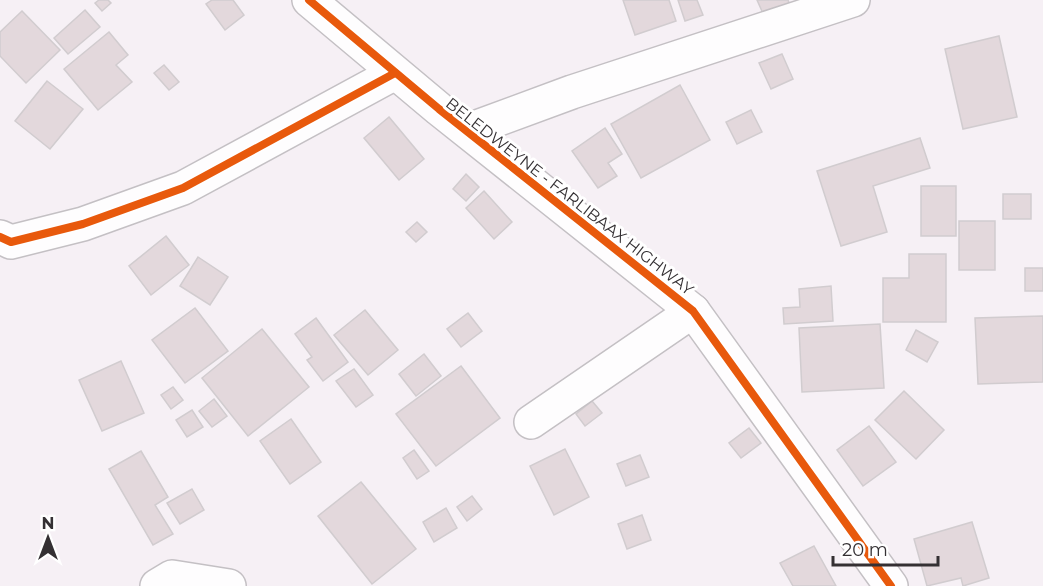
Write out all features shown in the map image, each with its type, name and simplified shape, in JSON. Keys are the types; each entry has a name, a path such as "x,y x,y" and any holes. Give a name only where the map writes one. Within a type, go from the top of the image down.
{"street":[{"name":"BELEDWEYNE - FARLIBAAX HIGHWAY","path":"309,0 395,73 693,311 891,586"},
{"path":"469,130 583,88 853,0"},
{"path":"0,237 11,242 83,224 183,188 395,73"},
{"path":"531,422 693,311"},
{"path":"157,586 172,577 229,586"}],"building":[{"path":"99,0 108,0 111,3 102,11 95,3"},
{"path":"212,0 233,0 244,15 225,30 206,4"},
{"path":"623,0 669,0 676,21 635,35"},
{"path":"678,0 697,0 703,15 685,21"},
{"path":"757,0 788,0 791,8 765,18"},
{"path":"85,10 100,27 68,54 54,38"},
{"path":"22,11 60,50 26,83 0,56 0,32"},
{"path":"109,32 128,55 116,65 132,82 98,110 64,69"},
{"path":"999,36 1017,117 963,129 945,49"},
{"path":"782,54 793,79 771,89 759,63"},
{"path":"164,65 179,82 169,90 154,73"},
{"path":"47,81 83,109 50,149 15,121"},
{"path":"680,85 710,140 641,178 611,124"},
{"path":"751,110 762,132 737,144 726,122"},
{"path":"389,117 424,159 399,180 364,138"},
{"path":"605,128 622,154 608,163 617,176 598,188 572,151"},
{"path":"920,138 930,168 873,186 887,232 841,246 817,171"},
{"path":"466,174 479,187 466,201 453,189"},
{"path":"921,186 956,186 956,236 921,236"},
{"path":"484,191 512,222 494,239 466,208"},
{"path":"1003,194 1031,194 1031,219 1003,219"},
{"path":"959,221 995,221 995,270 959,270"},
{"path":"417,222 427,232 416,242 406,232"},
{"path":"166,236 189,265 151,295 129,266"},
{"path":"909,254 946,254 946,322 883,322 883,278 909,278"},
{"path":"198,257 228,277 210,305 180,286"},
{"path":"1025,268 1043,268 1043,291 1025,291"},
{"path":"831,286 833,321 784,324 783,308 800,307 799,289"},
{"path":"195,308 228,351 185,383 152,340"},
{"path":"365,310 398,350 368,375 334,335"},
{"path":"468,313 482,331 461,347 447,329"},
{"path":"1043,316 1043,382 978,384 975,318"},
{"path":"316,318 348,362 323,381 307,360 312,357 295,334"},
{"path":"880,324 884,388 802,392 799,328"},
{"path":"262,329 309,387 248,436 202,378"},
{"path":"916,330 938,342 927,362 906,350"},
{"path":"424,354 441,376 416,396 399,374"},
{"path":"121,361 144,413 102,431 79,380"},
{"path":"461,366 500,418 436,466 396,414"},
{"path":"354,369 373,395 356,407 336,381"},
{"path":"173,387 183,400 171,409 161,395"},
{"path":"904,391 944,430 916,459 875,420"},
{"path":"214,399 227,416 212,427 199,411"},
{"path":"592,401 602,413 585,426 576,414"},
{"path":"192,410 203,427 187,437 176,420"},
{"path":"291,419 321,462 290,484 260,441"},
{"path":"869,426 896,462 863,486 837,450"},
{"path":"749,428 761,443 741,458 729,443"},
{"path":"565,449 589,497 554,515 530,466"},
{"path":"414,450 429,471 417,479 403,458"},
{"path":"141,451 168,497 155,505 173,534 153,545 109,469"},
{"path":"640,455 649,477 626,486 617,464"},
{"path":"361,482 416,549 372,584 318,516"},
{"path":"192,489 204,510 180,524 167,503"},
{"path":"472,496 482,509 467,521 457,507"},
{"path":"446,508 457,528 434,542 423,522"},
{"path":"642,515 651,540 627,549 618,524"},
{"path":"972,522 989,578 963,586 961,578 927,586 914,539"},
{"path":"814,546 836,586 793,586 780,563"}],"cycle path":[{"path":"309,0 439,109 693,311 891,586"},
{"path":"0,237 11,242 83,224 183,188 395,73"}]}
